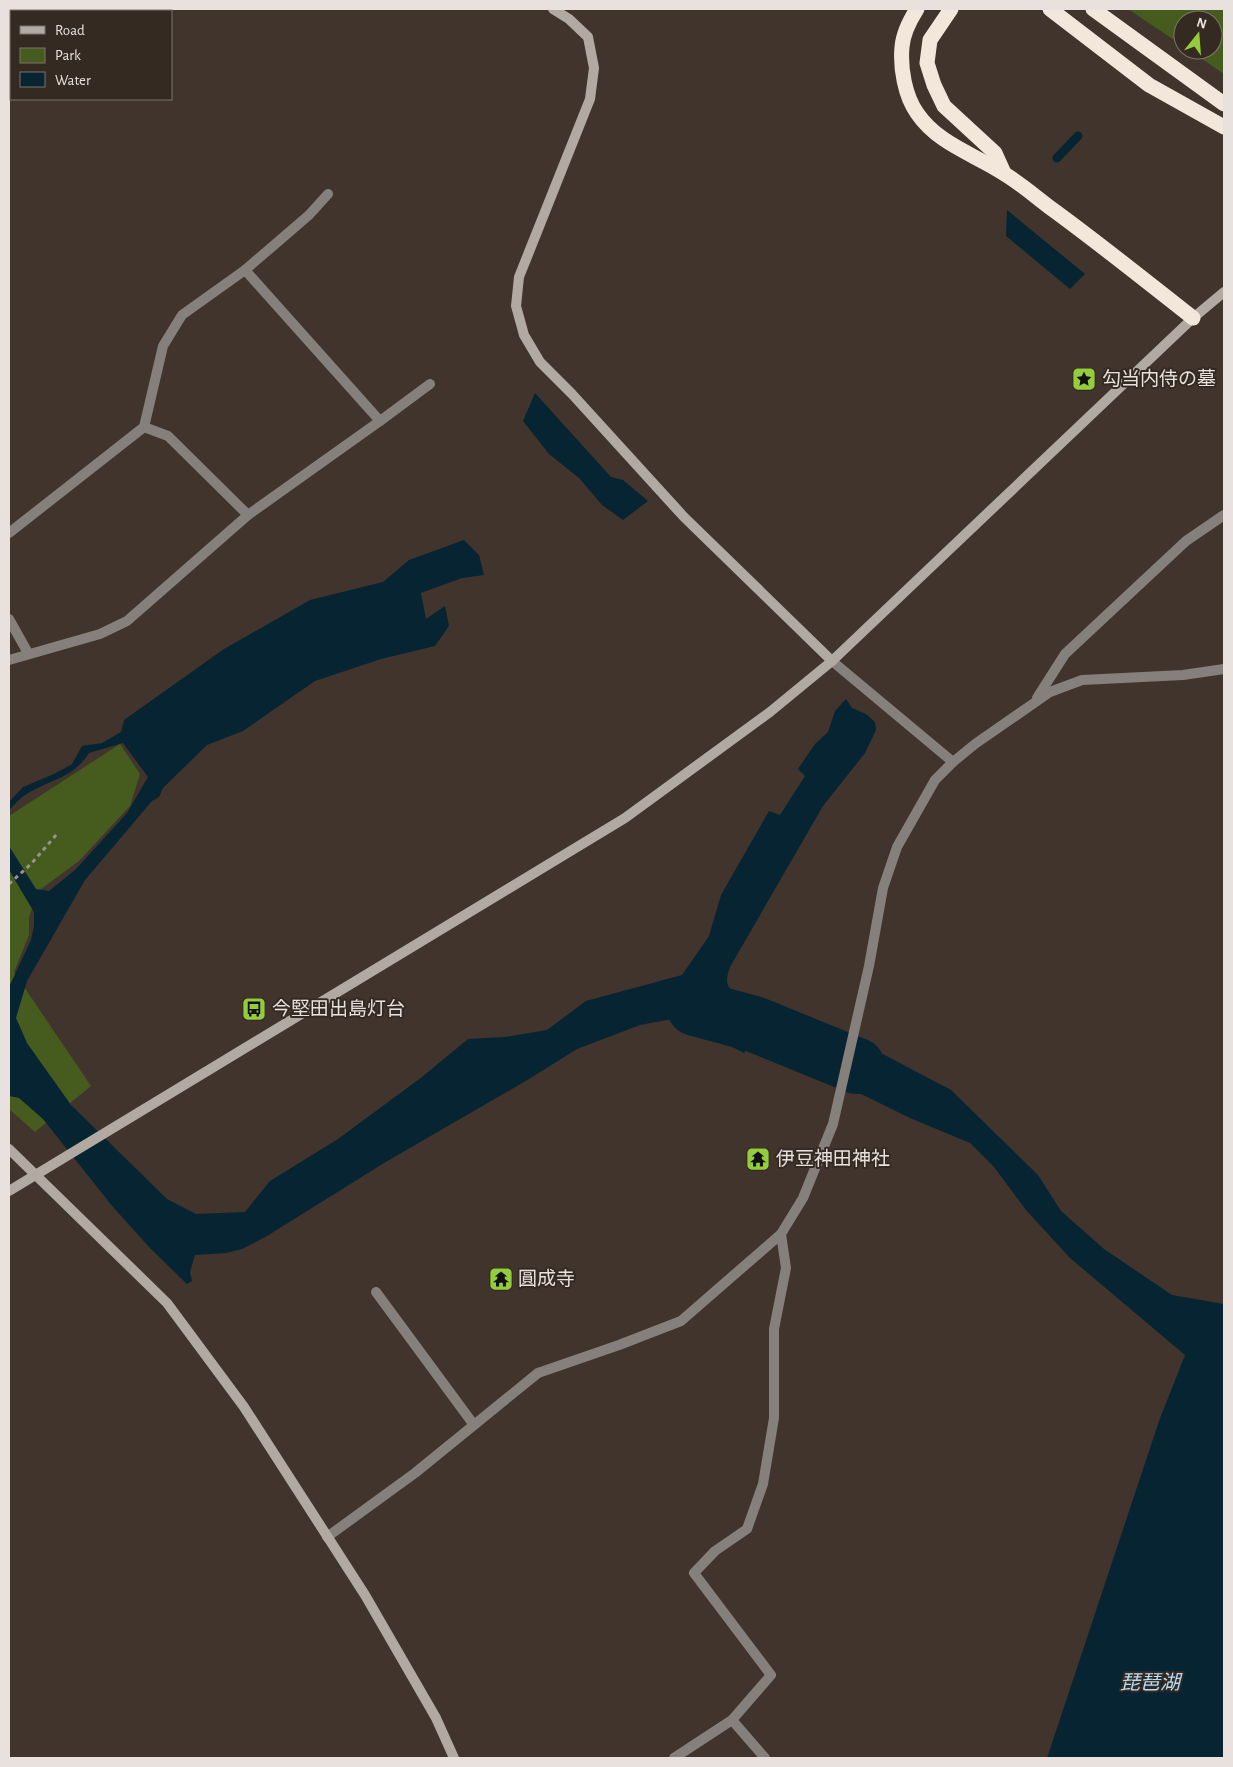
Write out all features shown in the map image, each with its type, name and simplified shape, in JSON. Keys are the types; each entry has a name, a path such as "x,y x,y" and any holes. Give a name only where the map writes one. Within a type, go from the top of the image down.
{"highway":[{"path":"917,9 909,22 902,47 902,69 906,89 916,112 943,140 1004,173 1106,249 1193,318"},
{"path":"951,9 930,40 927,63 934,85 944,106 995,153 1004,173"},
{"path":"1050,9 1149,85 1224,127"},
{"path":"1094,9 1224,104"}],"street":[{"path":"553,9 569,19 588,37 594,68 590,99 519,277 516,306 524,336 540,362 572,394 684,517 832,662 953,762"},
{"path":"9,533 144,427 163,346 182,315 245,270 309,215 328,194"},
{"path":"245,270 380,421"},
{"path":"9,1191 625,818 770,712 832,662 1193,318 1224,292"},
{"path":"9,660 28,653 100,634 127,621 248,515 430,384"},
{"path":"144,427 168,436 248,515"},
{"path":"1034,703 1065,654 1186,541 1224,515"},
{"path":"9,619 28,653"},
{"path":"327,1537 415,1474 538,1373 681,1321 781,1234 803,1198 833,1124 869,966 883,888 897,848 935,780 953,762 975,744 1050,692 1082,680 1183,675 1224,669"},
{"path":"9,1149 167,1303 244,1407 370,1603 436,1718 454,1758"},
{"path":"674,1758 732,1720 771,1676 694,1573 715,1551 747,1529 763,1484 774,1418 774,1330 786,1268 781,1234"},
{"path":"376,1292 474,1425"},
{"path":"732,1720 765,1758"}],"path":[{"path":"9,884 31,864 57,834"}],"green space":[{"path":"1128,9 1224,9 1224,74 1204,60 1223,60 1223,10 1173,10 1173,39"},
{"path":"120,744 140,774 130,806 79,861 37,892 29,918 29,935 14,972 91,1086 35,1132 9,1109 9,816"}],"water":[{"path":"1007,210 1085,274 1070,289 1006,236"},
{"path":"535,393 611,477 623,480 648,501 623,520 602,505 579,478 549,454 523,421"},
{"path":"464,540 479,555 484,575 462,578 421,593 426,619 445,606 449,626 435,646 381,659 315,681 243,731 207,745 163,788 159,797 152,801 85,880 27,981 16,1018 27,1043 71,1105 167,1199 196,1214 245,1212 270,1181 338,1139 422,1077 468,1039 505,1037 547,1030 586,1001 682,975 709,936 721,895 769,811 780,815 805,776 798,769 815,744 828,732 835,711 846,699 852,708 866,714 875,722 876,730 865,753 823,806 730,967 727,979 732,991 749,1004 773,1017 762,1049 748,1046 744,1053 687,1024 672,1019 640,1025 577,1049 384,1163 267,1236 242,1249 226,1253 195,1255 190,1272 192,1281 187,1284 150,1248 113,1207 43,1119 19,1098 9,1096 9,987 31,940 34,912 9,870 9,846 36,889 49,891 75,870 127,813 148,777 123,743 89,753 70,772 27,794 9,810 9,802 23,787 72,764 82,746 102,743 121,732 124,720 224,649 310,600 383,582 409,560"},
{"name":"琵琶湖","path":"788,1028 833,1042 879,1052 951,1090 1038,1175 1061,1211 1104,1249 1172,1295 1224,1304 1224,1758 1047,1758 1159,1421 1185,1355 1070,1258 1026,1210 994,1167 970,1143 910,1118 857,1092 825,1071 780,1052"}],"waterway":[{"path":"1057,158 1078,136"},
{"path":"695,1008 754,1024 857,1066"}],"place":[{"name":"勾当内侍の墓","path":"1084,379"},
{"name":"今堅田出島灯台","path":"254,1009"},
{"name":"伊豆神田神社","path":"758,1159"},
{"name":"圓成寺","path":"501,1279"}]}
